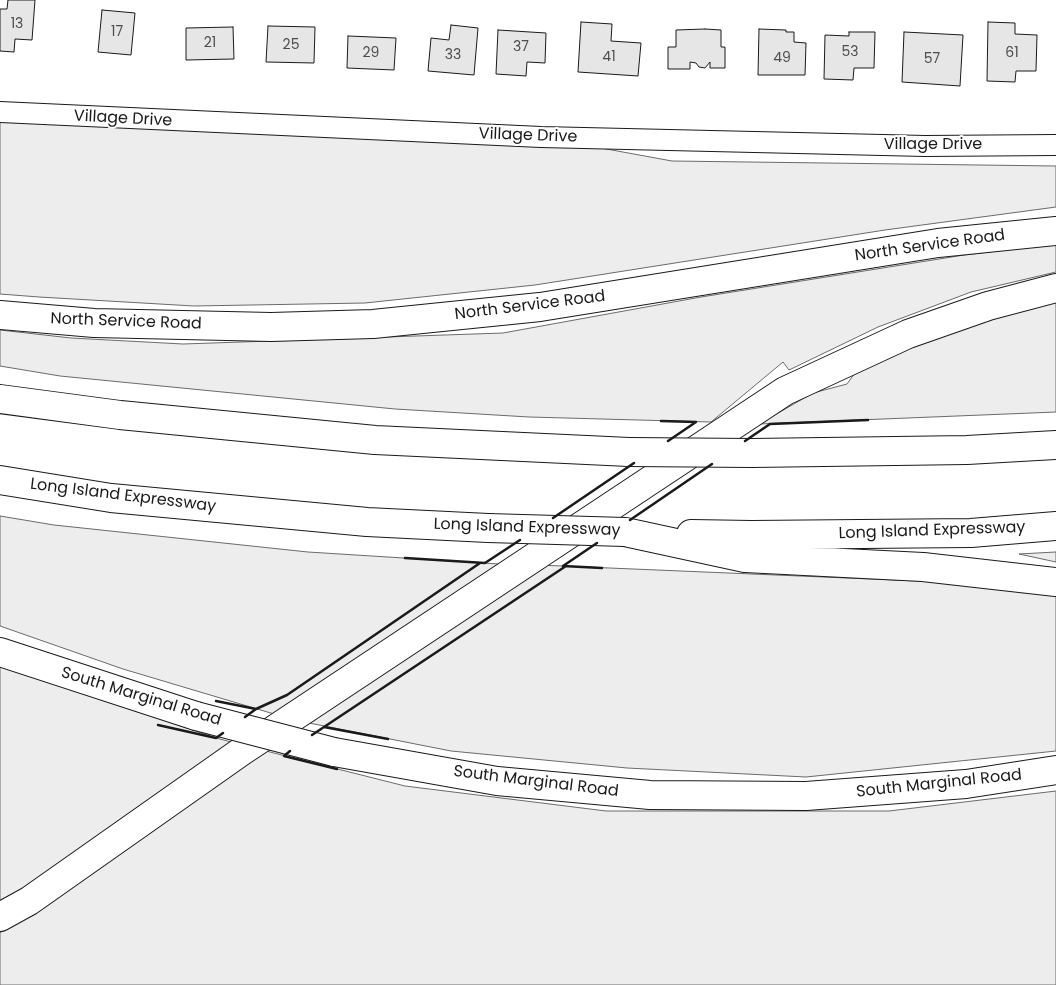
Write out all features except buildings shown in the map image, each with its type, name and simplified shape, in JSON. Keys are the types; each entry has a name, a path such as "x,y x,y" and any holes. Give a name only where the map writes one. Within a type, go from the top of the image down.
{"main road":[{"name":"North Service Road","path":"0,315 133,324 271,327 373,324 540,307 938,243 1056,231"},
{"path":"0,917 29,901 234,757 785,391 908,334 988,306 1056,288"},
{"path":"0,399 120,415 375,440 629,452 752,453 967,450 1056,445"},
{"name":"Long Island Expressway","path":"0,480 120,498 367,522 625,532 748,547 1056,526"},
{"path":"748,547 1056,582"},
{"name":"South Marginal Road","path":"0,652 196,716 334,752 497,781 650,795 806,796 966,784 1056,770"}],"street":[{"name":"Village Drive","path":"0,112 541,137 915,146 1056,145"}],"shaded area":[{"path":"0,112 541,137 672,161 1056,166 1056,207 885,230 535,285 365,303 194,306 0,294"},
{"path":"1056,244 1056,272 971,292 878,327 789,370 783,362 711,422 529,417 395,409 60,376 0,366 0,330 71,338 183,344 503,333 701,297 964,255"},
{"path":"1056,300 1056,412 759,424 813,393 847,384 862,363 956,327"},
{"path":"0,516 54,525 308,552 499,564 274,714 123,669 0,626"},
{"path":"1056,552 1056,562 1019,554"},
{"path":"538,565 942,582 1056,596 1056,751 806,777 627,768 451,751 309,723"},
{"path":"0,664 216,738 235,743 0,905"},
{"path":"266,751 405,786 606,811 889,811 1056,791 1056,985 0,985 0,933"}],"wall":[{"path":"745,441 770,424 868,420"},
{"path":"661,421 696,422 668,441"},
{"path":"553,518 634,463"},
{"path":"630,520 712,464"},
{"path":"405,558 485,563 520,540"},
{"path":"597,543 563,566 602,568"},
{"path":"256,709 287,695 480,563"},
{"path":"324,727 566,566"},
{"path":"216,701 256,709 245,717"},
{"path":"158,725 216,738 223,733"},
{"path":"312,735 324,727 388,739"},
{"path":"290,751 284,756 337,769"}]}
